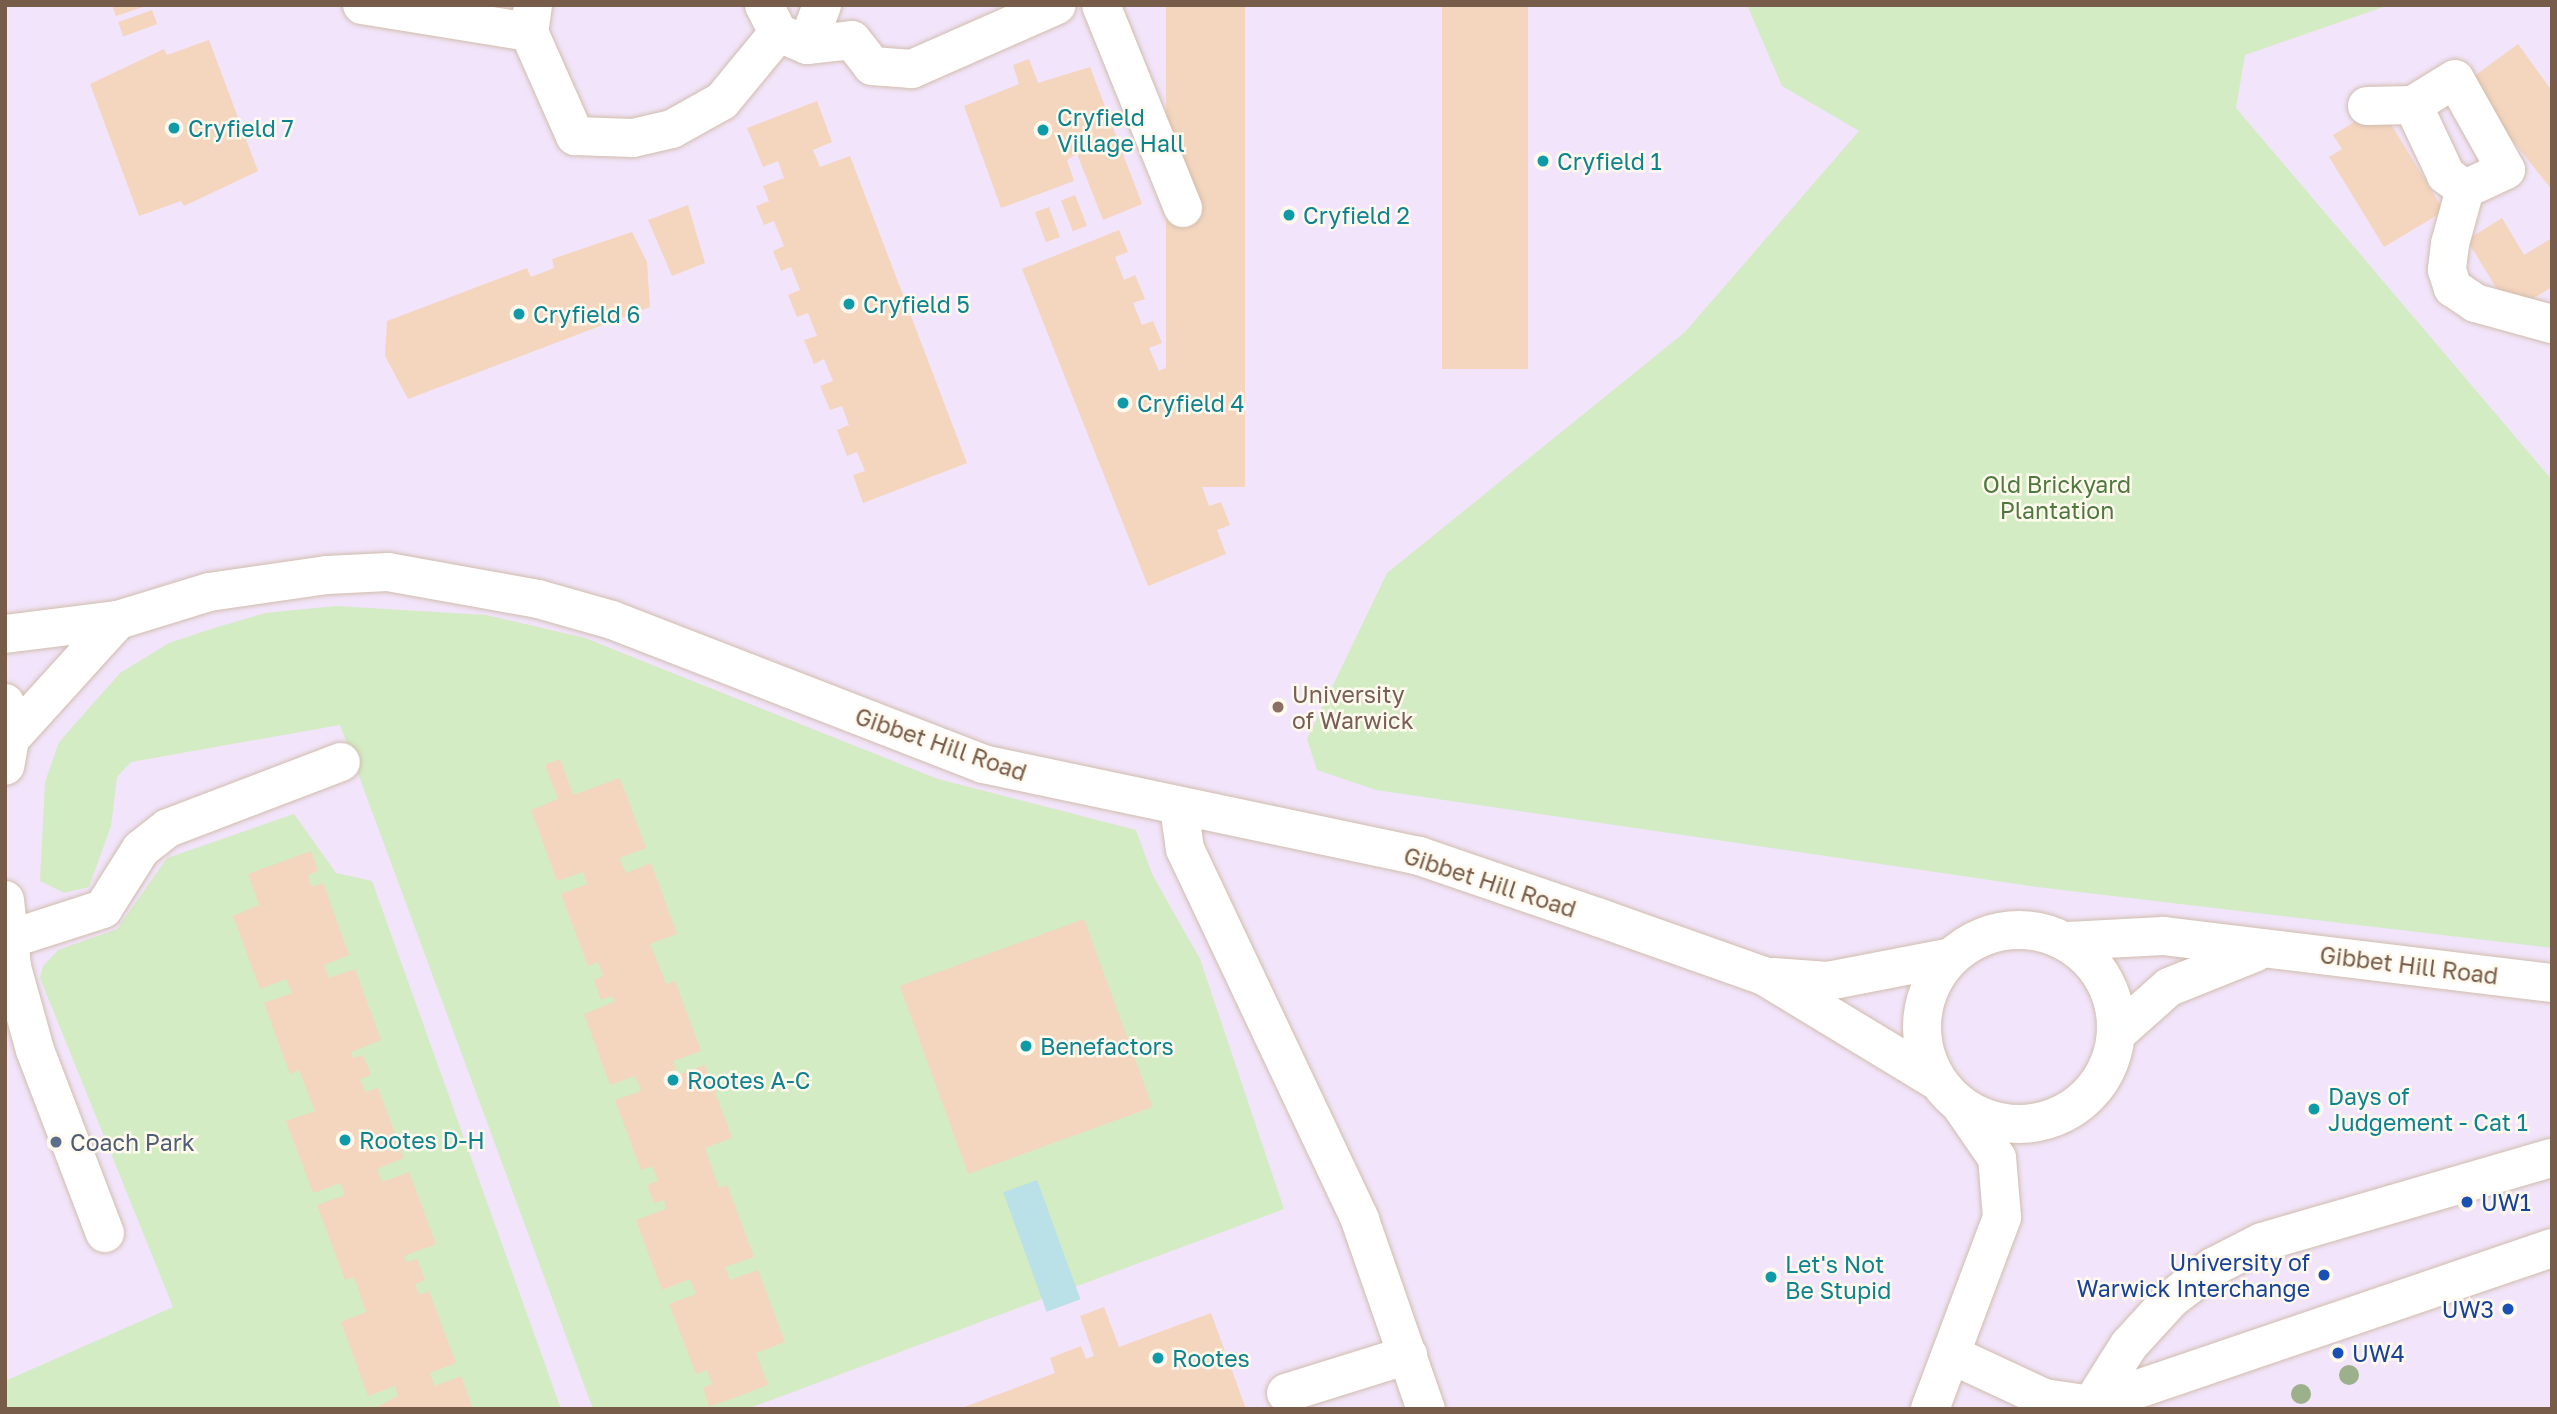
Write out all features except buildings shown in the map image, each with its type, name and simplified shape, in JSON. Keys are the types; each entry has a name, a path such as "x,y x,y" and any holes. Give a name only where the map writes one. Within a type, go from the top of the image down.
{"street":[{"path":"362,5 531,18 575,136 633,138 672,129 722,101 783,28 822,5"},
{"path":"783,28 852,40 872,66 912,69 1057,5"},
{"path":"1101,5 1182,208"},
{"path":"2367,106 2413,106 2455,79 2519,178 2465,189 2446,175 2413,106"},
{"path":"2465,189 2449,244 2447,270 2453,288 2485,307 2552,324"},
{"name":"Gibbet Hill Road","path":"5,634 118,620 209,592 327,575 388,572 465,583 612,620 983,764 1419,856 1764,976 1947,1092"},
{"path":"7,736 118,620"},
{"path":"8,920 103,909 141,849 168,828 341,762"},
{"path":"1179,807 1185,849 1360,1220 1426,1409"},
{"path":"5,900 12,967 35,1050 105,1233"},
{"path":"1930,1409 1954,1356 2002,1217 1997,1158 1947,1092 1925,1052 1923,1013 1946,958 1975,940 2006,934 2068,941 2107,982 2116,1034 2099,1079 2043,1123 1988,1119 1947,1092"},
{"name":"Gibbet Hill Road","path":"2068,941 2163,936 2552,983"},
{"name":"Gibbet Hill Road","path":"2116,1034 2169,987 2266,949"},
{"name":"Gibbet Hill Road","path":"1764,976 1828,981 1946,958"},
{"path":"2091,1405 2129,1345 2171,1299 2213,1267 2262,1242 2552,1158"},
{"path":"1954,1356 2044,1398 2091,1405 2552,1248"},
{"path":"1286,1392 1408,1355"}],"shaded area":[{"name":"University of Warwick","path":"5,5 2552,5 2552,1409 5,1409"}],"green space":[{"name":"Old Brickyard Plantation","path":"1747,5 2389,5 2245,55 2236,108 2552,480 2552,948 2037,887 1376,790 1317,770 1307,739 1387,573 1685,332 1859,131 1782,86"},
{"path":"336,606 486,615 585,638 938,779 1136,830 1152,874 1200,959 1284,1209 747,1409 593,1409 340,725 131,762 117,777 111,826 89,887 64,893 40,881 45,782 59,742 120,673 169,643 214,628 265,613"},
{"path":"294,814 336,873 372,881 561,1409 5,1409 5,1381 173,1307 40,978 43,966 58,950 117,929 167,858"}],"water":[{"path":"1037,1180 1080,1299 1047,1312 1003,1192"}],"place":[{"name":"Cryfield 7","path":"174,128"},
{"name":"Cryfield Village Hall","path":"1043,130"},
{"name":"Cryfield 1","path":"1543,161"},
{"name":"Cryfield 2","path":"1289,215"},
{"name":"Cryfield 5","path":"849,304"},
{"name":"Cryfield 6","path":"519,314"},
{"name":"Cryfield 4","path":"1123,403"},
{"name":"University of Warwick","path":"1278,707"},
{"name":"Benefactors","path":"1026,1046"},
{"name":"Rootes A-C","path":"673,1080"},
{"name":"Days of Judgement - Cat 1","path":"2314,1109"},
{"name":"Rootes D-H","path":"345,1140"},
{"name":"Coach Park","path":"56,1142"},
{"name":"UW1","path":"2467,1202"},
{"name":"University of Warwick Interchange","path":"2324,1275"},
{"name":"Let's Not Be Stupid","path":"1771,1277"},
{"name":"UW3","path":"2508,1309"},
{"name":"UW4","path":"2338,1353"},
{"name":"Rootes","path":"1158,1358"}]}
